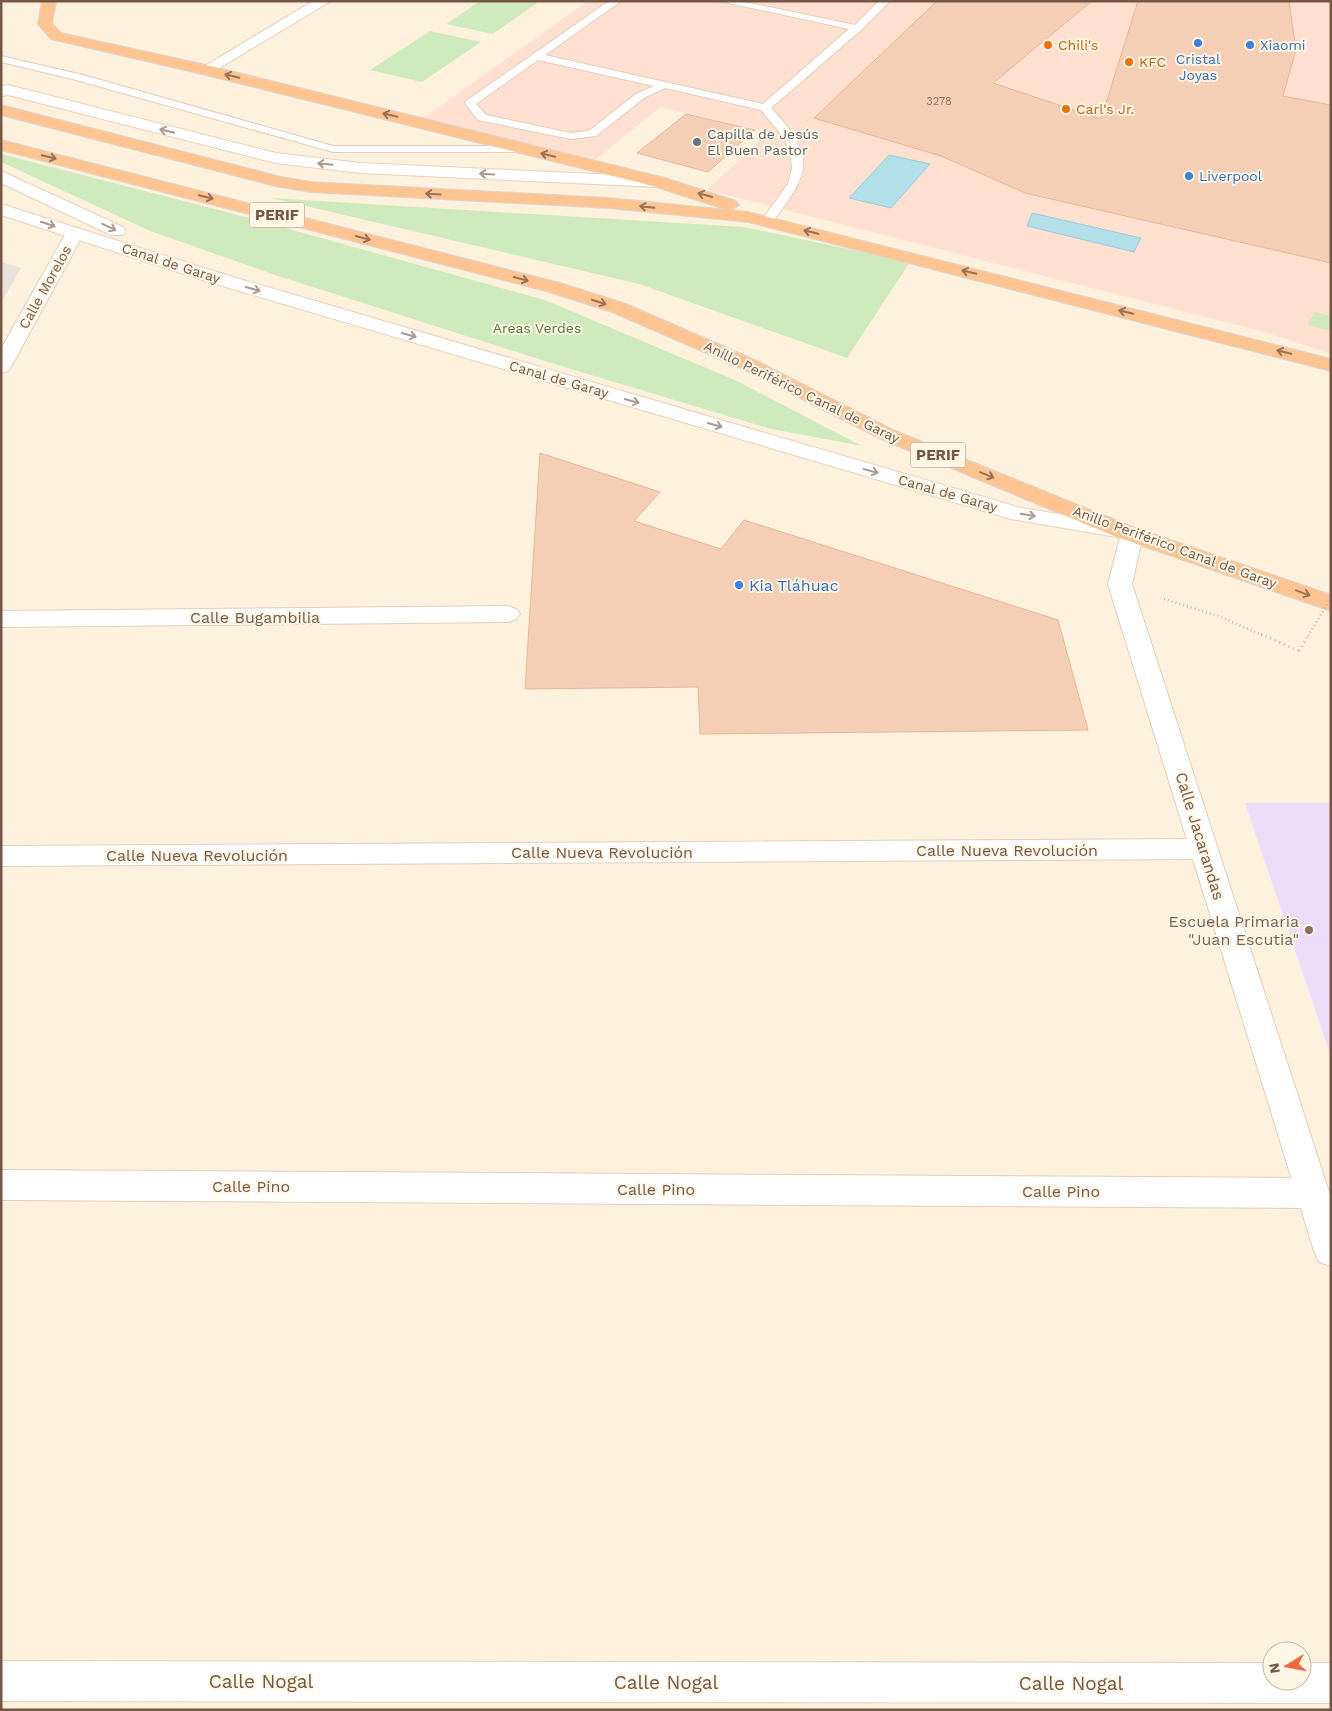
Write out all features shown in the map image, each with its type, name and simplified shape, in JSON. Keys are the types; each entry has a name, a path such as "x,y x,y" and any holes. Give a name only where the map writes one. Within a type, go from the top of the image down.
{"highway":[{"path":"49,1 46,24 56,36 206,70 658,182 718,198 748,217"},
{"name":"PERIF","path":"1,110 281,182 342,190 609,203 748,217 1331,365"},
{"name":"Anillo Periférico Canal de Garay","path":"1,145 553,287 619,308 750,365 886,434 1127,533 1331,604"}],"street":[{"path":"206,70 324,1"},
{"path":"1,91 8,90 241,150 316,163 360,168 658,182"},
{"path":"1,176 216,278"},
{"name":"Canal de Garay","path":"1,209 216,278 1019,514 1127,533"},
{"name":"Calle Morelos","path":"1,367 75,233"},
{"path":"1120,584 1127,533"},
{"name":"Calle Jacarandas","path":"1120,584 1331,1251"},
{"name":"Calle Bugambilia","path":"1,619 508,614"},
{"name":"Calle Nueva Revolución","path":"1,856 1203,848"},
{"name":"Calle Pino","path":"1,1185 1312,1193"},
{"name":"Calle Nogal","path":"1,1681 1331,1683"}],"lane":[{"path":"616,1 470,103 482,118 571,136 592,134 640,96 664,85"},
{"path":"724,1 857,28"},
{"path":"765,108 857,28 885,1"},
{"path":"538,57 765,108 787,132 797,154 796,180 767,221"},
{"path":"1,60 79,77 334,149 523,149"}],"path":[{"path":"1120,584 1220,618 1299,651 1331,598"}],"shaded area":[{"path":"588,1 1331,1 1331,354 1268,333 707,190 769,132 660,107 594,161 422,119"},
{"path":"1,262 21,268 1,303"},
{"name":"Escuela Primaria \"Juan Escutia\"","path":"1245,803 1331,803 1331,1057"}],"green space":[{"path":"480,1 540,1 493,34 446,24"},
{"path":"430,31 481,42 422,82 370,70"},
{"name":"Areas Verdes","path":"1,154 246,217 545,300 737,381 862,446 771,429 551,363 275,275 150,231 1,162"},
{"path":"271,198 744,227 910,262 847,358 639,284"},
{"path":"1315,312 1331,316 1331,331 1307,325"}],"water":[{"path":"889,155 930,164 891,208 849,198"},
{"path":"1032,213 1141,238 1134,252 1027,226"}],"building":[{"path":"937,1 1092,1 993,83 1101,119 1138,1 1289,1 1296,50 1283,96 1331,105 1331,263 1025,193 941,156 814,118"},
{"name":"Capilla de Jesús El Buen Pastor","path":"686,114 755,130 708,172 637,153"},
{"name":"Kia Tláhuac","path":"540,453 660,492 634,521 721,549 744,520 1058,620 1088,730 700,734 698,687 525,689"}],"place":[{"name":"Cristal Joyas","path":"1198,43"},
{"name":"Chili's","path":"1048,45"},
{"name":"Xiaomi","path":"1250,45"},
{"name":"KFC","path":"1129,62"},
{"name":"Carl's Jr.","path":"1066,109"},
{"name":"Capilla de Jesús El Buen Pastor","path":"697,142"},
{"name":"Liverpool","path":"1189,176"},
{"name":"Kia Tláhuac","path":"739,585"},
{"name":"Escuela Primaria \"Juan Escutia\"","path":"1309,930"}]}
